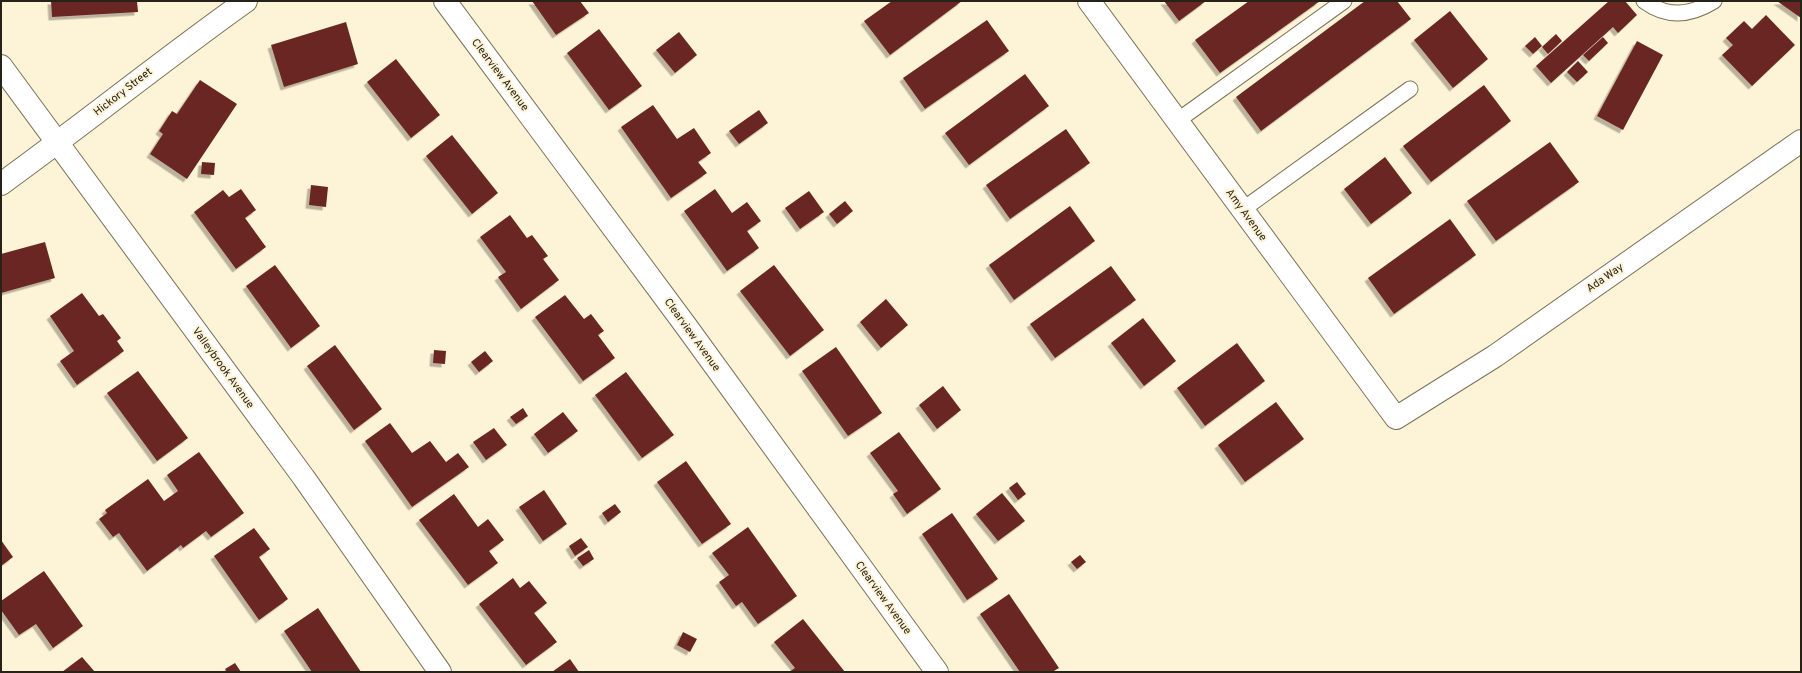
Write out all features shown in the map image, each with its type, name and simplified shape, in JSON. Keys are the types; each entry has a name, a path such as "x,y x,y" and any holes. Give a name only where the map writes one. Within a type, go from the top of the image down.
{"street":[{"name":"Hickory Street","path":"1,184 169,57 246,1"},
{"name":"Clearview Avenue","path":"445,1 686,326 937,672"},
{"name":"Amy Avenue","path":"1088,1 1396,418 1407,412"},
{"name":"Valleybrook Avenue","path":"1,66 299,471 440,672"},
{"name":"Ada Way","path":"1407,412 1495,356 1801,141"}],"lane":[{"path":"1176,121 1344,1"},
{"path":"1644,1 1664,12 1679,14 1693,12 1714,1"},
{"path":"1242,210 1410,89"}],"building":[{"path":"51,1 137,1 138,12 52,17"},
{"path":"532,1 580,1 589,13 556,35"},
{"path":"892,1 962,1 890,55 864,21"},
{"path":"1164,1 1206,1 1179,21"},
{"path":"1249,1 1320,1 1220,73 1195,40"},
{"path":"1365,1 1397,1 1411,19 1261,131 1236,97"},
{"path":"1609,1 1625,1 1637,15 1618,33 1613,27 1551,83 1536,66"},
{"path":"1777,1 1801,1 1801,18"},
{"path":"1450,11 1488,59 1453,88 1414,40"},
{"path":"1766,15 1795,45 1752,86 1722,55 1733,45 1726,38 1744,21 1752,29"},
{"path":"987,20 1009,51 925,109 903,78"},
{"path":"346,22 358,64 284,87 271,45"},
{"path":"599,29 642,86 609,110 567,53"},
{"path":"679,32 697,55 675,73 656,50"},
{"path":"1556,34 1562,41 1548,54 1542,47"},
{"path":"1535,37 1542,46 1533,54 1525,46"},
{"path":"1603,37 1608,43 1589,61 1583,55"},
{"path":"1637,41 1663,55 1623,130 1597,116"},
{"path":"396,59 440,115 411,138 367,82"},
{"path":"1578,61 1588,72 1577,82 1567,72"},
{"path":"1025,74 1049,106 969,165 945,133"},
{"path":"200,80 237,104 187,179 150,154 163,134 159,131 172,111 177,114"},
{"path":"1484,85 1511,121 1431,182 1403,146"},
{"path":"653,105 677,139 694,128 711,153 698,162 707,173 671,198 621,127"},
{"path":"759,110 768,123 739,144 729,131"},
{"path":"1066,129 1090,163 1010,219 986,185"},
{"path":"452,135 498,193 472,214 426,156"},
{"path":"1550,142 1579,182 1496,241 1467,201"},
{"path":"1385,157 1412,193 1371,224 1344,189"},
{"path":"202,162 215,163 214,175 201,174"},
{"path":"311,185 328,187 326,207 309,205"},
{"path":"241,189 256,210 245,218 266,247 236,269 194,212 223,190 229,197"},
{"path":"715,189 732,213 747,202 761,221 747,231 759,248 727,271 684,211"},
{"path":"809,191 824,212 800,229 785,208"},
{"path":"845,201 853,211 837,224 829,214"},
{"path":"1070,206 1095,241 1014,300 989,265"},
{"path":"510,215 527,238 532,235 548,256 543,259 559,280 521,309 498,277 506,272 480,237"},
{"path":"1450,219 1476,255 1394,314 1368,278"},
{"path":"45,242 55,278 1,293 1,254"},
{"path":"275,265 320,326 291,348 246,286"},
{"path":"774,265 824,330 790,356 740,291"},
{"path":"1111,266 1136,300 1055,358 1030,324"},
{"path":"82,293 99,316 103,314 121,338 117,341 124,351 77,385 60,361 74,351 50,316"},
{"path":"565,295 584,319 591,314 604,331 598,335 615,358 583,381 535,317"},
{"path":"886,299 908,325 881,348 860,322"},
{"path":"1143,318 1176,361 1144,386 1111,343"},
{"path":"1237,343 1265,381 1205,426 1177,388"},
{"path":"335,345 382,409 354,430 307,366"},
{"path":"836,347 882,413 848,436 802,371"},
{"path":"434,350 446,351 445,364 433,363"},
{"path":"485,351 493,361 479,372 471,362"},
{"path":"138,371 188,438 157,461 107,393"},
{"path":"626,372 674,435 642,458 595,395"},
{"path":"943,386 961,410 937,429 919,405"},
{"path":"1276,402 1304,439 1245,482 1218,445"},
{"path":"523,408 528,416 516,424 510,417"},
{"path":"563,412 578,431 548,453 534,434"},
{"path":"390,423 412,453 430,441 446,462 458,453 469,467 412,507 365,441"},
{"path":"494,428 507,445 486,460 473,442"},
{"path":"899,432 941,489 907,514 893,494 898,491 870,453"},
{"path":"199,452 244,513 211,537 206,531 183,548 181,545 147,571 119,533 113,537 99,519 107,513 105,510 148,479 164,501 178,491 167,475"},
{"path":"686,461 731,524 702,544 657,482"},
{"path":"1017,482 1026,494 1018,500 1009,488"},
{"path":"544,490 567,524 543,541 519,507"},
{"path":"1002,493 1025,521 998,541 976,514"},
{"path":"454,494 478,527 488,519 504,540 489,551 498,563 468,585 419,520"},
{"path":"615,504 621,512 608,522 602,513"},
{"path":"952,513 998,579 967,600 922,534"},
{"path":"748,527 797,596 758,624 742,602 736,606 719,582 729,575 712,553"},
{"path":"254,528 270,549 259,557 288,599 259,620 214,556"},
{"path":"581,538 588,547 575,556 569,546"},
{"path":"1,540 13,557 1,566"},
{"path":"589,550 594,559 583,566 577,558"},
{"path":"1080,555 1086,562 1077,569 1071,562"},
{"path":"44,571 83,626 53,648 36,624 19,635 1,610 1,601"},
{"path":"513,578 520,588 529,581 547,603 534,613 557,642 526,665 479,604"},
{"path":"1009,594 1059,668 1052,672 1020,672 980,614"},
{"path":"318,608 361,672 312,672 284,631"},
{"path":"803,619 845,672 789,672 795,668 774,642"},
{"path":"683,632 697,639 690,652 677,645"},
{"path":"82,657 95,672 62,672"},
{"path":"570,659 579,672 552,672"},
{"path":"235,663 241,672 227,672 225,669"}]}
